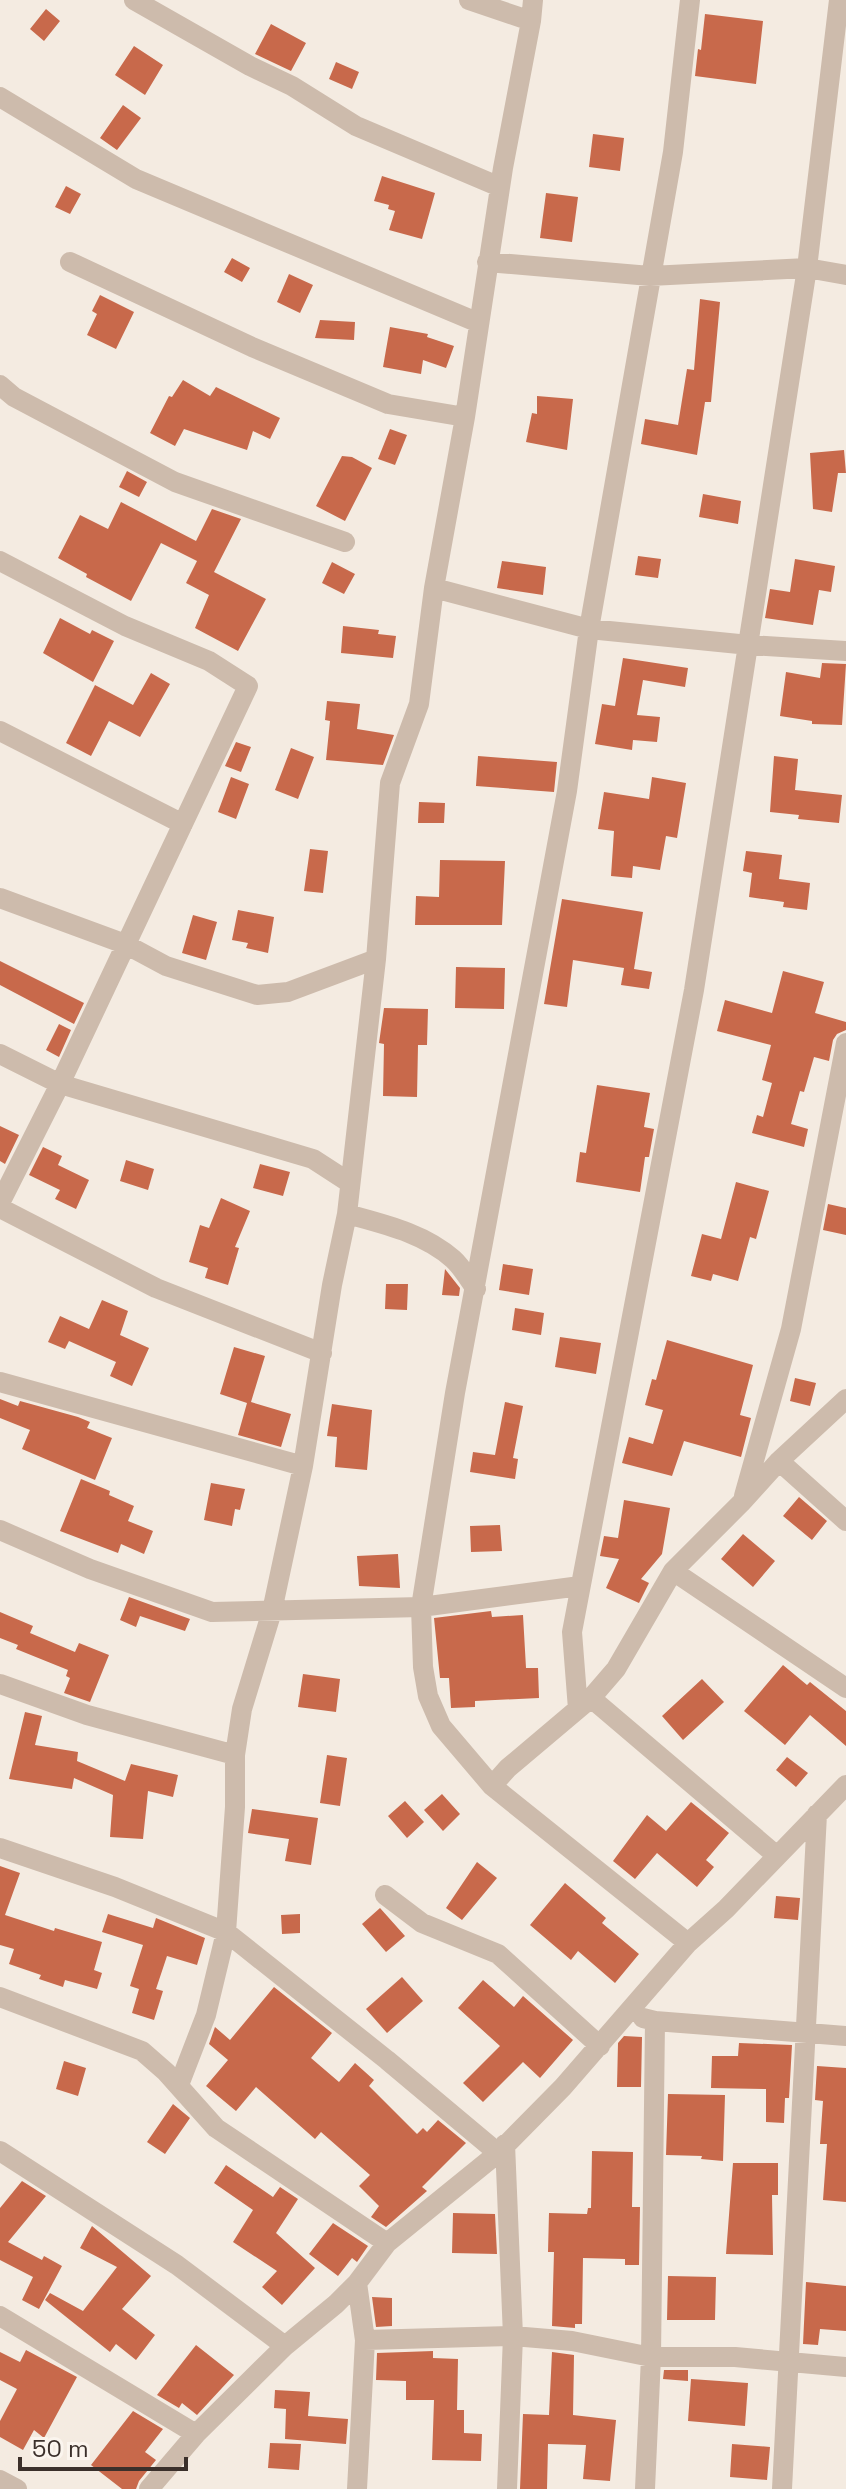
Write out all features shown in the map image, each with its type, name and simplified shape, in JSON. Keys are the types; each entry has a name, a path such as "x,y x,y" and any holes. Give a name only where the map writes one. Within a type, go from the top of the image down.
{"street":[{"path":"134,0 250,66 292,86 356,126 500,187"},
{"path":"469,0 531,21"},
{"path":"179,2085 206,2015 226,1932 235,1807 235,1755 242,1709 272,1611 303,1466 347,1214 376,959 390,783 419,704 434,588 533,0"},
{"path":"688,1943 492,1786 441,1726 428,1696 423,1667 421,1607 455,1393 567,791 589,629 673,152 690,0"},
{"path":"777,1856 585,1703 572,1632 694,990 807,268 839,0"},
{"path":"0,97 136,179 479,323"},
{"path":"70,262 252,347 388,404 465,417"},
{"path":"487,262 650,276 807,268 846,275"},
{"path":"0,385 14,397 175,482 345,542"},
{"path":"0,561 125,626 209,661 248,686 0,1206 156,1288 322,1353"},
{"path":"434,588 589,629 846,651"},
{"path":"0,731 183,824"},
{"path":"0,898 125,944 166,966 257,995 288,992 376,959"},
{"path":"741,1503 791,1329 846,1043"},
{"path":"0,1054 60,1084 313,1159 350,1183"},
{"path":"347,1214 403,1230 430,1244 453,1259 476,1289"},
{"path":"0,1382 303,1466"},
{"path":"492,1786 508,1768 585,1703 616,1669 673,1571 779,1461 846,1399"},
{"path":"779,1461 846,1521"},
{"path":"0,1530 90,1569 212,1612 421,1607 580,1586"},
{"path":"673,1571 846,1688"},
{"path":"0,1684 87,1715 235,1755"},
{"path":"149,2489 196,2434 285,2346 357,2283 387,2243 501,2148 563,2087 688,1943 726,1909 846,1785"},
{"path":"782,2489 808,2034 817,1814"},
{"path":"0,1848 115,1887 226,1932 501,2148 513,2336 507,2489"},
{"path":"385,1895 422,1923 498,1954 600,2046"},
{"path":"0,1997 142,2051 179,2085 216,2128 387,2243"},
{"path":"626,2014 655,2021 846,2036"},
{"path":"645,2489 651,2357 655,2021"},
{"path":"0,2151 177,2265 285,2346"},
{"path":"357,2283 365,2340 357,2489"},
{"path":"0,2316 196,2434"},
{"path":"365,2340 513,2336 572,2341 651,2357 735,2357 846,2367"},
{"path":"0,2480 17,2489"}],"building":[{"path":"46,9 60,21 44,41 30,29"},
{"path":"705,14 763,21 756,84 695,76"},
{"path":"271,24 306,43 291,71 255,54"},
{"path":"134,46 163,65 145,95 115,75"},
{"path":"336,62 359,72 352,89 329,79"},
{"path":"123,105 141,118 117,150 100,138"},
{"path":"593,134 624,138 620,171 589,167"},
{"path":"382,176 435,193 422,239 389,230 395,211 388,209 389,205 374,201"},
{"path":"66,186 81,194 70,214 55,207"},
{"path":"546,193 578,197 572,242 540,238"},
{"path":"232,258 250,268 242,282 224,272"},
{"path":"289,274 313,285 300,313 277,302"},
{"path":"100,295 134,312 116,349 87,335 97,314 92,311"},
{"path":"700,299 720,302 711,402 705,402 697,455 641,444 645,419 678,425 687,369 694,370"},
{"path":"320,320 355,322 354,340 315,338"},
{"path":"390,327 428,334 427,337 454,346 446,368 423,360 421,374 383,367"},
{"path":"183,380 210,396 216,387 280,418 270,439 253,431 247,450 184,429 175,446 150,433 169,396 172,397"},
{"path":"537,396 573,399 567,450 526,442 532,413 537,414"},
{"path":"390,429 407,435 395,465 378,459"},
{"path":"844,450 846,473 838,473 832,512 813,509 810,453"},
{"path":"342,456 352,457 372,468 345,521 316,506"},
{"path":"127,471 147,482 139,497 119,487"},
{"path":"703,494 741,501 738,524 699,517"},
{"path":"121,502 196,541 212,509 241,519 214,572 266,599 238,651 195,628 209,595 186,583 197,561 161,543 131,601 58,558 80,515 108,529"},
{"path":"638,556 661,559 658,578 635,575"},
{"path":"795,559 835,566 831,592 819,590 813,625 765,618 770,589 790,592"},
{"path":"502,561 546,567 543,595 497,588"},
{"path":"332,562 355,574 344,594 322,583"},
{"path":"60,618 90,634 92,630 114,641 93,682 43,653"},
{"path":"343,626 379,630 378,634 396,636 393,658 341,653"},
{"path":"623,658 688,668 685,687 643,680 637,715 660,717 657,742 633,740 632,750 595,744 602,704 615,706"},
{"path":"822,663 846,664 842,725 812,724 812,721 780,716 786,672 820,678"},
{"path":"151,673 170,684 140,737 109,721 91,756 66,743 95,685 133,705"},
{"path":"327,701 360,704 357,729 394,735 383,765 326,760 330,721 325,720"},
{"path":"236,742 251,747 241,772 225,766"},
{"path":"291,748 314,757 298,799 275,790"},
{"path":"478,756 557,762 554,792 476,786"},
{"path":"774,756 798,759 795,790 842,795 839,823 798,819 799,815 770,812"},
{"path":"231,777 249,784 236,819 218,812"},
{"path":"652,777 686,783 677,838 666,836 660,870 633,866 632,878 611,876 614,831 598,829 604,792 649,799"},
{"path":"419,802 445,803 444,823 418,823"},
{"path":"310,849 328,851 323,893 304,891"},
{"path":"746,851 782,855 779,879 810,883 807,910 783,907 784,902 749,897 752,873 743,871"},
{"path":"440,860 505,861 502,925 415,925 416,896 439,897"},
{"path":"562,899 643,912 634,969 652,972 649,989 621,985 624,968 573,960 567,1007 544,1004"},
{"path":"238,910 274,917 268,953 246,948 248,943 232,940"},
{"path":"193,915 217,922 206,960 182,953"},
{"path":"0,961 84,1003 74,1024 0,985"},
{"path":"456,967 505,968 504,1009 455,1008"},
{"path":"783,971 824,982 815,1013 846,1022 846,1030 833,1040 829,1061 814,1057 804,1092 800,1091 791,1124 808,1129 804,1147 752,1133 757,1115 763,1117 772,1083 762,1080 771,1045 717,1031 725,1000 772,1013"},
{"path":"384,1008 428,1009 427,1045 418,1045 417,1097 383,1096 384,1044 379,1043"},
{"path":"59,1024 71,1030 59,1057 46,1050"},
{"path":"597,1085 650,1093 644,1127 654,1129 649,1157 645,1157 640,1192 576,1182 580,1152 586,1153"},
{"path":"0,1126 19,1135 5,1164 0,1161"},
{"path":"43,1147 62,1156 58,1165 89,1180 76,1209 55,1199 60,1190 29,1175"},
{"path":"126,1160 154,1169 148,1190 120,1181"},
{"path":"260,1164 290,1172 283,1196 253,1188"},
{"path":"736,1182 769,1191 756,1239 750,1237 738,1281 713,1274 711,1281 691,1276 702,1234 721,1239"},
{"path":"221,1198 250,1211 235,1247 239,1248 228,1285 205,1278 208,1268 189,1262 200,1225 209,1228"},
{"path":"828,1204 846,1208 846,1235 823,1230"},
{"path":"503,1264 533,1269 529,1295 499,1290"},
{"path":"445,1269 460,1288 459,1296 442,1295"},
{"path":"386,1284 408,1284 407,1310 385,1309"},
{"path":"102,1300 128,1311 120,1335 149,1348 132,1386 110,1376 116,1362 69,1341 65,1349 48,1342 60,1316 89,1329"},
{"path":"515,1308 544,1313 541,1335 512,1330"},
{"path":"560,1337 601,1343 596,1374 555,1367"},
{"path":"667,1340 753,1365 740,1415 751,1418 741,1457 684,1441 672,1476 622,1463 629,1437 653,1444 663,1410 645,1405 652,1379 656,1380"},
{"path":"234,1347 265,1356 251,1402 291,1414 281,1447 238,1435 247,1403 220,1394"},
{"path":"795,1378 816,1383 810,1406 790,1401"},
{"path":"0,1399 18,1406 20,1401 78,1417 90,1422 87,1428 112,1438 95,1480 22,1449 30,1430 0,1418"},
{"path":"505,1402 523,1406 513,1458 518,1459 515,1479 470,1472 473,1452 495,1455"},
{"path":"332,1404 372,1410 367,1470 335,1467 337,1437 327,1436"},
{"path":"81,1479 110,1491 109,1495 134,1506 128,1521 153,1531 144,1554 121,1544 118,1553 60,1531"},
{"path":"211,1483 245,1489 240,1510 235,1509 232,1526 204,1520"},
{"path":"799,1497 827,1521 812,1540 783,1516"},
{"path":"624,1500 670,1508 662,1554 641,1579 649,1583 639,1603 606,1588 619,1559 600,1556 604,1536 618,1538"},
{"path":"500,1525 502,1551 471,1552 470,1526"},
{"path":"743,1534 775,1561 753,1587 721,1559"},
{"path":"398,1554 400,1588 359,1586 357,1556"},
{"path":"129,1597 190,1619 185,1631 140,1616 136,1627 120,1620"},
{"path":"491,1611 492,1617 523,1615 526,1668 538,1668 539,1698 475,1701 475,1707 451,1708 449,1678 440,1678 434,1618"},
{"path":"0,1612 33,1626 30,1633 75,1652 79,1643 109,1655 90,1702 64,1693 70,1678 66,1676 68,1670 16,1649 18,1645 0,1638"},
{"path":"783,1665 846,1711 846,1746 810,1715 785,1745 744,1711"},
{"path":"303,1674 340,1679 336,1712 298,1707"},
{"path":"702,1679 724,1702 683,1740 662,1716"},
{"path":"25,1712 42,1716 35,1745 78,1752 77,1761 125,1781 131,1764 178,1775 173,1797 148,1791 143,1839 110,1837 113,1795 74,1778 72,1789 9,1779"},
{"path":"327,1755 347,1758 340,1806 320,1803"},
{"path":"787,1757 808,1773 796,1787 776,1770"},
{"path":"442,1794 460,1814 443,1831 424,1810"},
{"path":"405,1801 424,1822 407,1838 388,1816"},
{"path":"691,1802 729,1833 706,1860 714,1867 697,1887 657,1853 635,1879 613,1861 647,1815 666,1831"},
{"path":"252,1809 318,1818 311,1865 285,1861 289,1839 248,1833"},
{"path":"477,1862 497,1878 462,1920 446,1908"},
{"path":"0,1866 20,1873 5,1915 102,1942 94,1970 102,1973 97,1989 65,1980 63,1987 39,1979 41,1975 9,1964 14,1949 0,1945"},
{"path":"565,1883 606,1918 602,1923 639,1954 615,1983 578,1951 571,1960 530,1925"},
{"path":"776,1896 800,1898 798,1920 774,1918"},
{"path":"380,1908 405,1936 386,1952 362,1924"},
{"path":"108,1914 153,1928 156,1918 205,1938 197,1965 167,1956 156,1989 163,1991 154,2020 132,2013 139,1989 130,1986 143,1945 102,1932"},
{"path":"300,1914 300,1933 282,1934 281,1915"},
{"path":"402,1977 423,2001 387,2033 366,2009"},
{"path":"483,1980 514,2007 523,1996 573,2040 540,2078 523,2062 483,2102 463,2083 500,2046 458,2008"},
{"path":"274,1987 332,2033 311,2058 339,2082 355,2063 374,2080 369,2086 417,2134 423,2128 427,2132 438,2120 466,2143 422,2187 427,2191 386,2227 371,2217 379,2206 359,2186 370,2175 321,2132 315,2139 256,2087 236,2111 206,2086 228,2060 209,2044 215,2027 230,2040"},
{"path":"624,2036 642,2037 641,2087 617,2087 618,2043"},
{"path":"739,2043 792,2045 789,2098 785,2098 784,2123 766,2122 766,2089 711,2088 712,2056 738,2056"},
{"path":"64,2061 86,2068 78,2096 56,2089"},
{"path":"817,2066 846,2068 846,2202 823,2200 827,2144 820,2144 823,2101 815,2100"},
{"path":"668,2094 725,2095 723,2161 701,2159 702,2156 666,2155"},
{"path":"173,2104 190,2118 165,2154 147,2142"},
{"path":"592,2151 633,2152 632,2207 640,2207 639,2265 625,2265 625,2259 583,2258 582,2324 575,2324 575,2328 552,2326 554,2252 548,2252 549,2213 587,2214 588,2208 591,2208"},
{"path":"733,2163 778,2163 778,2195 772,2195 773,2255 726,2254"},
{"path":"226,2165 273,2197 280,2187 298,2199 276,2233 315,2268 282,2305 262,2287 277,2271 233,2242 253,2210 214,2183"},
{"path":"22,2181 46,2196 8,2242 42,2260 44,2256 62,2266 39,2309 22,2300 33,2277 0,2260 0,2208"},
{"path":"453,2213 495,2214 497,2254 452,2253"},
{"path":"333,2223 368,2246 357,2262 352,2258 338,2276 309,2254"},
{"path":"92,2226 151,2276 122,2309 155,2335 136,2360 116,2344 110,2352 45,2300 50,2293 83,2311 117,2267 80,2248"},
{"path":"668,2276 716,2277 715,2320 667,2320"},
{"path":"806,2282 846,2286 846,2331 820,2329 818,2345 803,2344"},
{"path":"372,2297 392,2298 392,2326 376,2327"},
{"path":"196,2345 234,2375 197,2415 182,2403 179,2408 157,2395"},
{"path":"26,2350 77,2377 44,2438 34,2430 23,2450 0,2437 0,2421 17,2389 0,2380 0,2352 20,2362"},
{"path":"433,2351 433,2358 458,2359 457,2410 464,2410 464,2433 482,2434 481,2461 432,2460 434,2400 406,2400 406,2381 376,2380 377,2353"},
{"path":"552,2352 574,2355 573,2415 616,2420 610,2481 583,2479 586,2445 548,2444 547,2489 520,2489 523,2414 549,2415"},
{"path":"664,2370 688,2370 688,2381 663,2379"},
{"path":"691,2379 748,2383 745,2426 688,2421"},
{"path":"275,2390 310,2392 308,2416 348,2419 346,2444 285,2439 286,2409 274,2408"},
{"path":"133,2411 163,2429 145,2452 156,2460 136,2489 122,2489 91,2465"},
{"path":"270,2443 301,2444 299,2470 268,2468"},
{"path":"732,2444 770,2447 767,2480 730,2477"}]}
